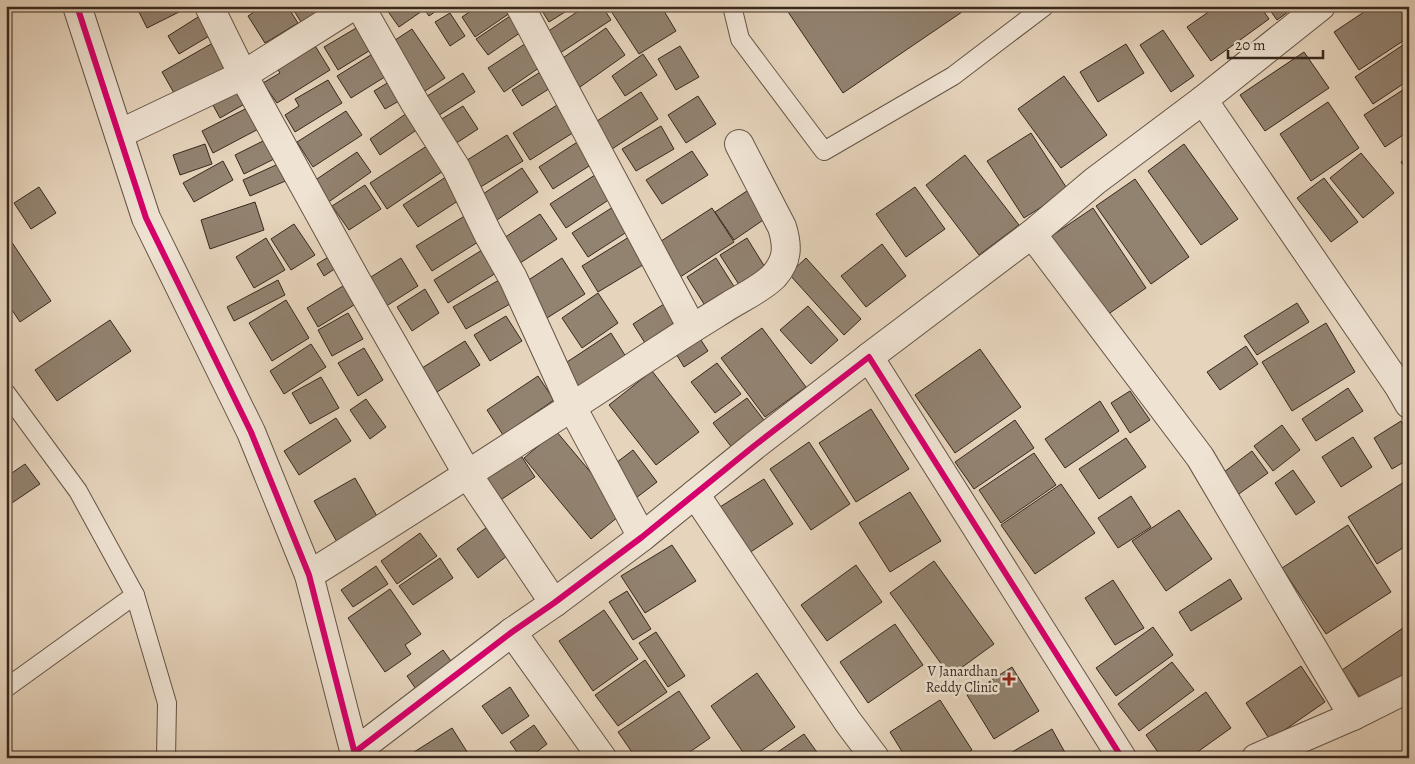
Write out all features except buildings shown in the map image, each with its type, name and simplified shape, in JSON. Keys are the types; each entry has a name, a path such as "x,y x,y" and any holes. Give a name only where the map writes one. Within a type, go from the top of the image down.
{"street":[{"path":"77,6 146,218 251,432 309,574 356,755 512,632 642,537 869,357 1032,234 1095,181 1203,100 1321,6"},
{"path":"209,6 242,75 468,475 554,603"},
{"path":"119,134 242,75 353,6"},
{"path":"360,6 415,103 456,168 488,234 513,278 572,407 642,537"},
{"path":"520,6 692,328"},
{"path":"1203,100 1405,390"},
{"path":"309,574 468,475 692,328 761,287 774,276 781,266 787,250 786,239 782,227 739,144"},
{"path":"1032,234 1200,457 1353,716"},
{"path":"869,357 1122,758"},
{"path":"694,494 848,722 875,758"},
{"path":"512,632 602,758"},
{"path":"1256,758 1353,716 1409,688"}],"lane":[{"path":"732,6 740,39 824,151 953,76 1045,6"},
{"path":"6,393 78,492 135,595 168,704 166,758"},
{"path":"6,688 135,595"}],"cycle path":[{"path":"77,6 146,218 251,432 309,575 356,758"},
{"path":"355,752 512,632 642,537 754,446 869,357 1122,758"}],"place":[{"name":"V Janardhan Reddy Clinic","path":"1009,679"}]}
